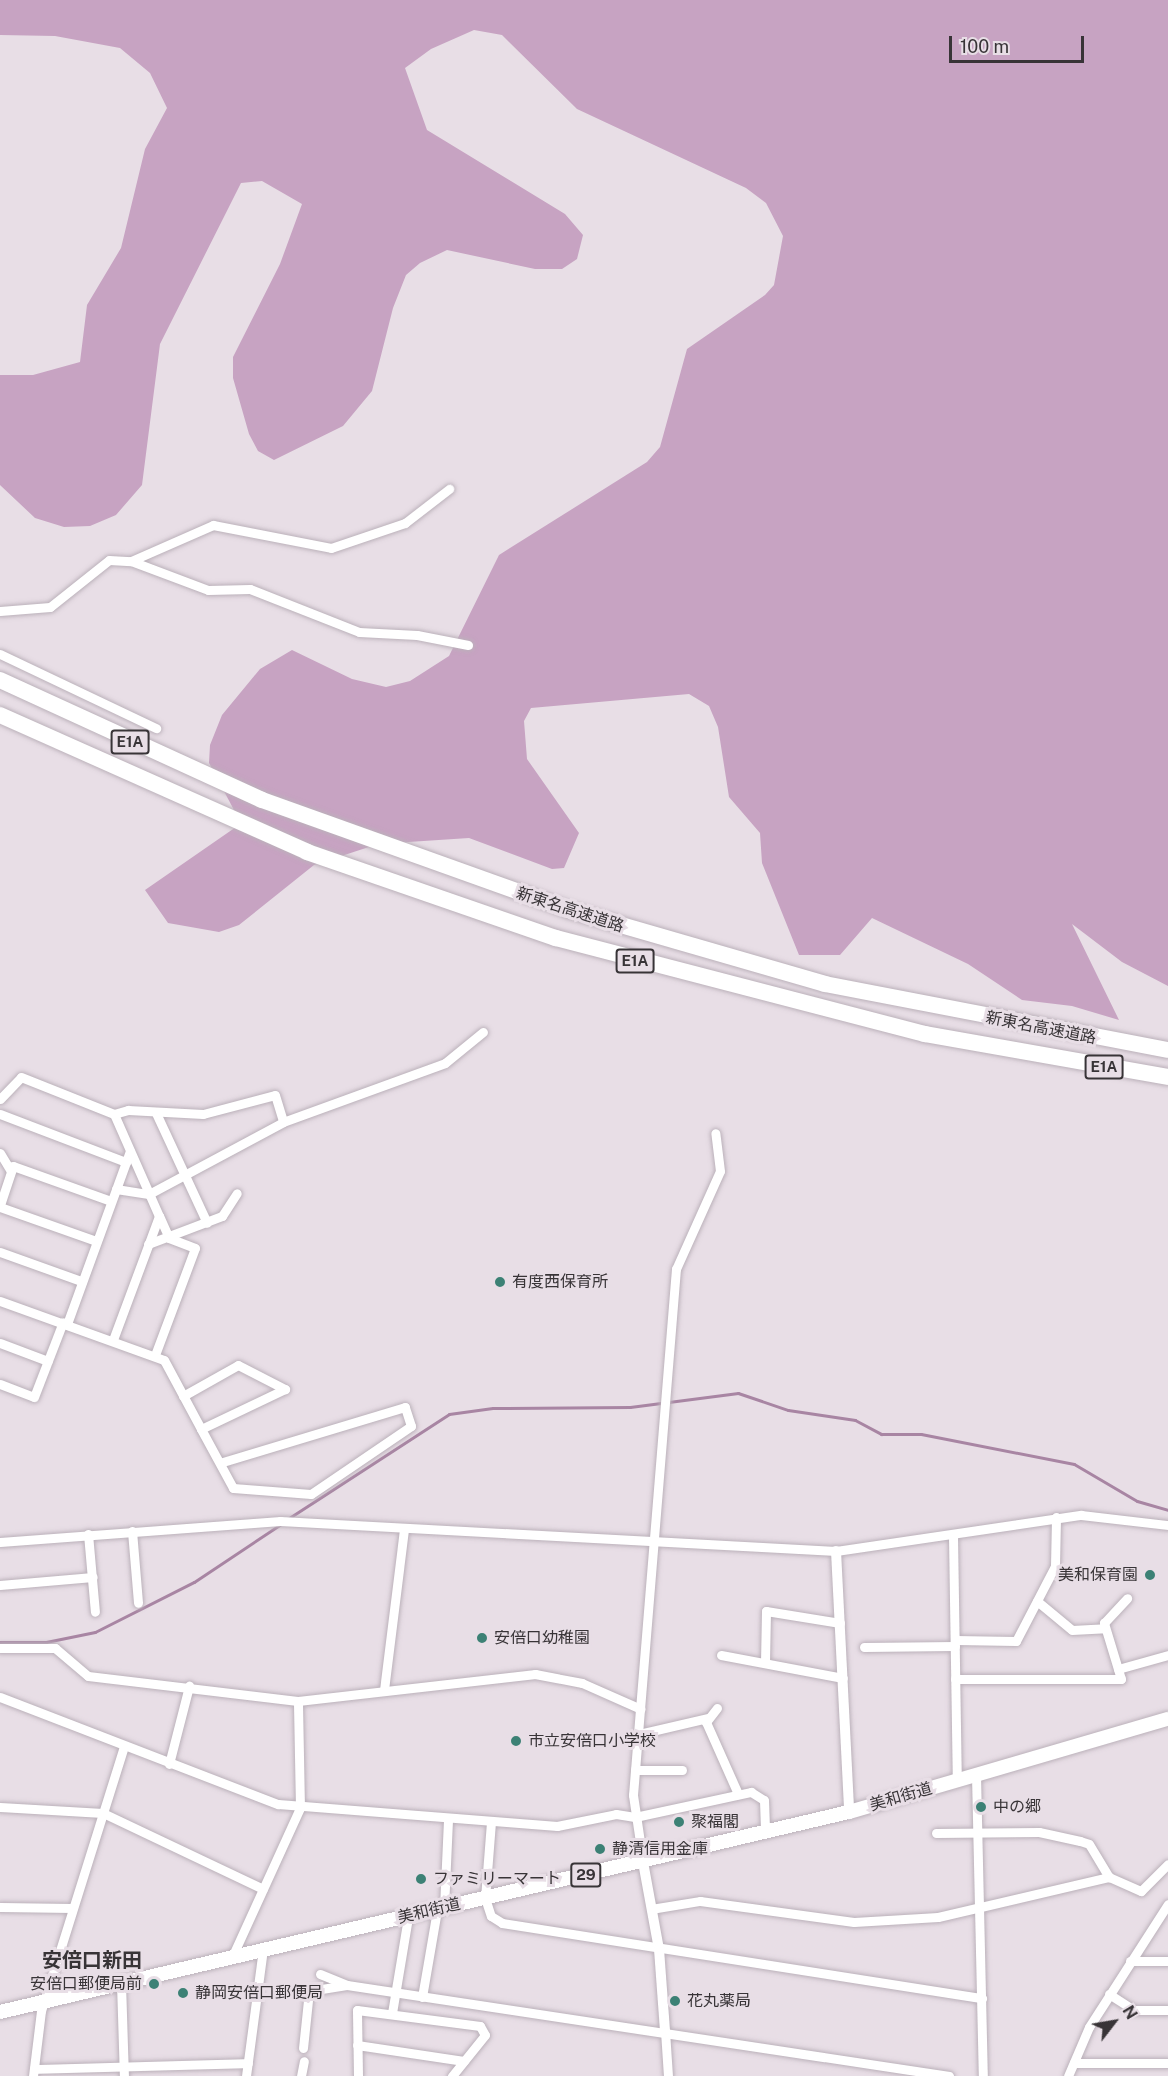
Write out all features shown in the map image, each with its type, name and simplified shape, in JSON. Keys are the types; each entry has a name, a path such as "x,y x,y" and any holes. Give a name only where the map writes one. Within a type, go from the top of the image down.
{"highway":[{"name":"新東名高速道路","path":"0,680 262,800 450,870 694,949 1030,1027 1168,1050"},
{"name":"新東名高速道路","path":"0,716 243,826 419,892 658,968 808,1007 1040,1057 1168,1077"}],"main road":[{"name":"美和街道","path":"0,2012 849,1812 1168,1719"}],"street":[{"path":"130,561 213,525 331,548 405,523 449,489"},
{"path":"0,611 50,607 109,560 130,561 208,590 250,589 359,632 417,635 468,645"},
{"path":"0,654 156,728"},
{"path":"116,1189 149,1194 283,1122 445,1063 483,1032"},
{"path":"0,1099 21,1077 114,1114 128,1110 203,1114 275,1095 283,1122"},
{"path":"156,1113 207,1223"},
{"path":"0,1114 126,1162"},
{"path":"114,1114 170,1238 195,1248 155,1355"},
{"path":"668,2076 659,1949 635,1817 635,1770 657,1543 676,1269 720,1171 715,1133"},
{"path":"0,1384 34,1397 65,1323 130,1151"},
{"path":"0,1152 11,1171"},
{"path":"96,1241 0,1206 11,1171 13,1166 111,1201"},
{"path":"148,1244 170,1238 222,1216 237,1193"},
{"path":"113,1340 159,1216"},
{"path":"0,1252 81,1281"},
{"path":"0,1300 164,1360 233,1488 311,1494 411,1426 405,1407 220,1463"},
{"path":"0,1343 48,1361"},
{"path":"183,1396 238,1365 285,1389 201,1430"},
{"path":"864,1647 1016,1641 1055,1566 1056,1517"},
{"path":"0,1542 280,1521 836,1551 953,1536 1056,1517 1168,1525"},
{"path":"384,1690 404,1529"},
{"path":"132,1531 138,1603"},
{"path":"88,1534 95,1612"},
{"path":"953,1536 957,1780"},
{"path":"836,1551 849,1812"},
{"path":"0,1585 93,1577"},
{"path":"1105,1628 1127,1598"},
{"path":"1037,1601 1072,1630 1105,1628"},
{"path":"765,1663 766,1611 840,1623"},
{"path":"955,1679 1121,1679 1105,1628"},
{"path":"0,1648 55,1648 88,1676 189,1686 298,1701 535,1674 582,1683 641,1709"},
{"path":"721,1655 843,1678"},
{"path":"1118,1669 1168,1655"},
{"path":"169,1764 189,1686"},
{"path":"0,1697 256,1798 300,1808 557,1826 616,1814 635,1817 738,1794 763,1797 765,1832"},
{"path":"232,1957 300,1808 298,1701"},
{"path":"639,1734 707,1718 717,1708"},
{"path":"707,1718 738,1794"},
{"path":"124,1746 44,2002 34,2072 123,2066 248,2063"},
{"path":"635,1770 682,1770"},
{"path":"976,1775 983,2076"},
{"path":"0,1806 103,1813 263,1889"},
{"path":"422,1997 440,1909 448,1819"},
{"path":"491,1822 485,1898 491,1916 502,1923 982,1998"},
{"path":"936,1833 1039,1832 1080,1841 1089,1844 1109,1877 1142,1891 1168,1864"},
{"path":"651,1909 700,1901 854,1922 938,1917 1109,1877"},
{"path":"1068,2076 1109,1994 1168,1904"},
{"path":"0,1907 72,1908"},
{"path":"392,2013 408,1917"},
{"path":"246,2076 263,1949"},
{"path":"1130,1961 1168,1961"},
{"path":"320,1974 347,1985 395,1993 665,2031 949,2076"},
{"path":"121,1983 124,2076"},
{"path":"303,2048 309,1991 347,1985"},
{"path":"1109,1994 1134,2010 1168,2010"},
{"path":"357,2076 357,2010 480,2026 485,2035 452,2076"},
{"path":"357,2045 464,2061"},
{"path":"302,2076 304,2061"},
{"path":"1074,2063 1168,2062"}],"shaded area":[{"path":"0,0 1168,0 1168,986 1122,962 1072,924 1119,1020 1072,1006 1022,1000 968,964 872,918 840,955 799,955 762,863 760,833 729,797 718,727 709,706 689,694 531,708 524,721 527,759 579,833 564,868 552,869 469,838 378,844 314,865 239,925 219,932 168,923 145,890 236,827 234,810 209,763 210,745 222,715 260,669 292,650 352,679 386,687 410,681 449,656 499,555 647,462 660,447 687,349 765,295 774,285 783,236 766,203 746,188 577,109 502,35 474,30 431,49 405,68 427,130 565,214 583,235 577,259 562,269 535,269 447,250 420,263 406,275 393,308 372,391 343,426 274,460 258,451 249,434 233,378 233,357 280,264 302,204 262,181 241,183 160,344 142,485 116,515 90,526 64,527 35,518 0,485 0,375 33,375 80,362 87,305 121,248 145,149 167,108 150,73 120,48 55,36 0,35"}],"waterway":[{"path":"289,1518 449,1414 493,1408 630,1407 738,1393 788,1410 855,1420 881,1434 921,1434 1074,1464 1137,1501 1168,1510"},
{"path":"0,1642 46,1642 95,1632 194,1582 281,1524"}],"place":[{"name":"有度西保育所","path":"500,1282"},
{"name":"美和保育園","path":"1150,1575"},
{"name":"安倍口幼稚園","path":"482,1638"},
{"name":"市立安倍口小学校","path":"516,1741"},
{"name":"中の郷","path":"981,1807"},
{"name":"聚福閣","path":"679,1822"},
{"name":"静清信用金庫","path":"600,1849"},
{"name":"ファミリーマート","path":"421,1879"},
{"name":"安倍口郵便局前","path":"154,1984"},
{"name":"静岡安倍口郵便局","path":"183,1993"},
{"name":"花丸薬局","path":"675,2001"}],"district":[{"name":"安倍口新田","path":"92,1960"}]}
